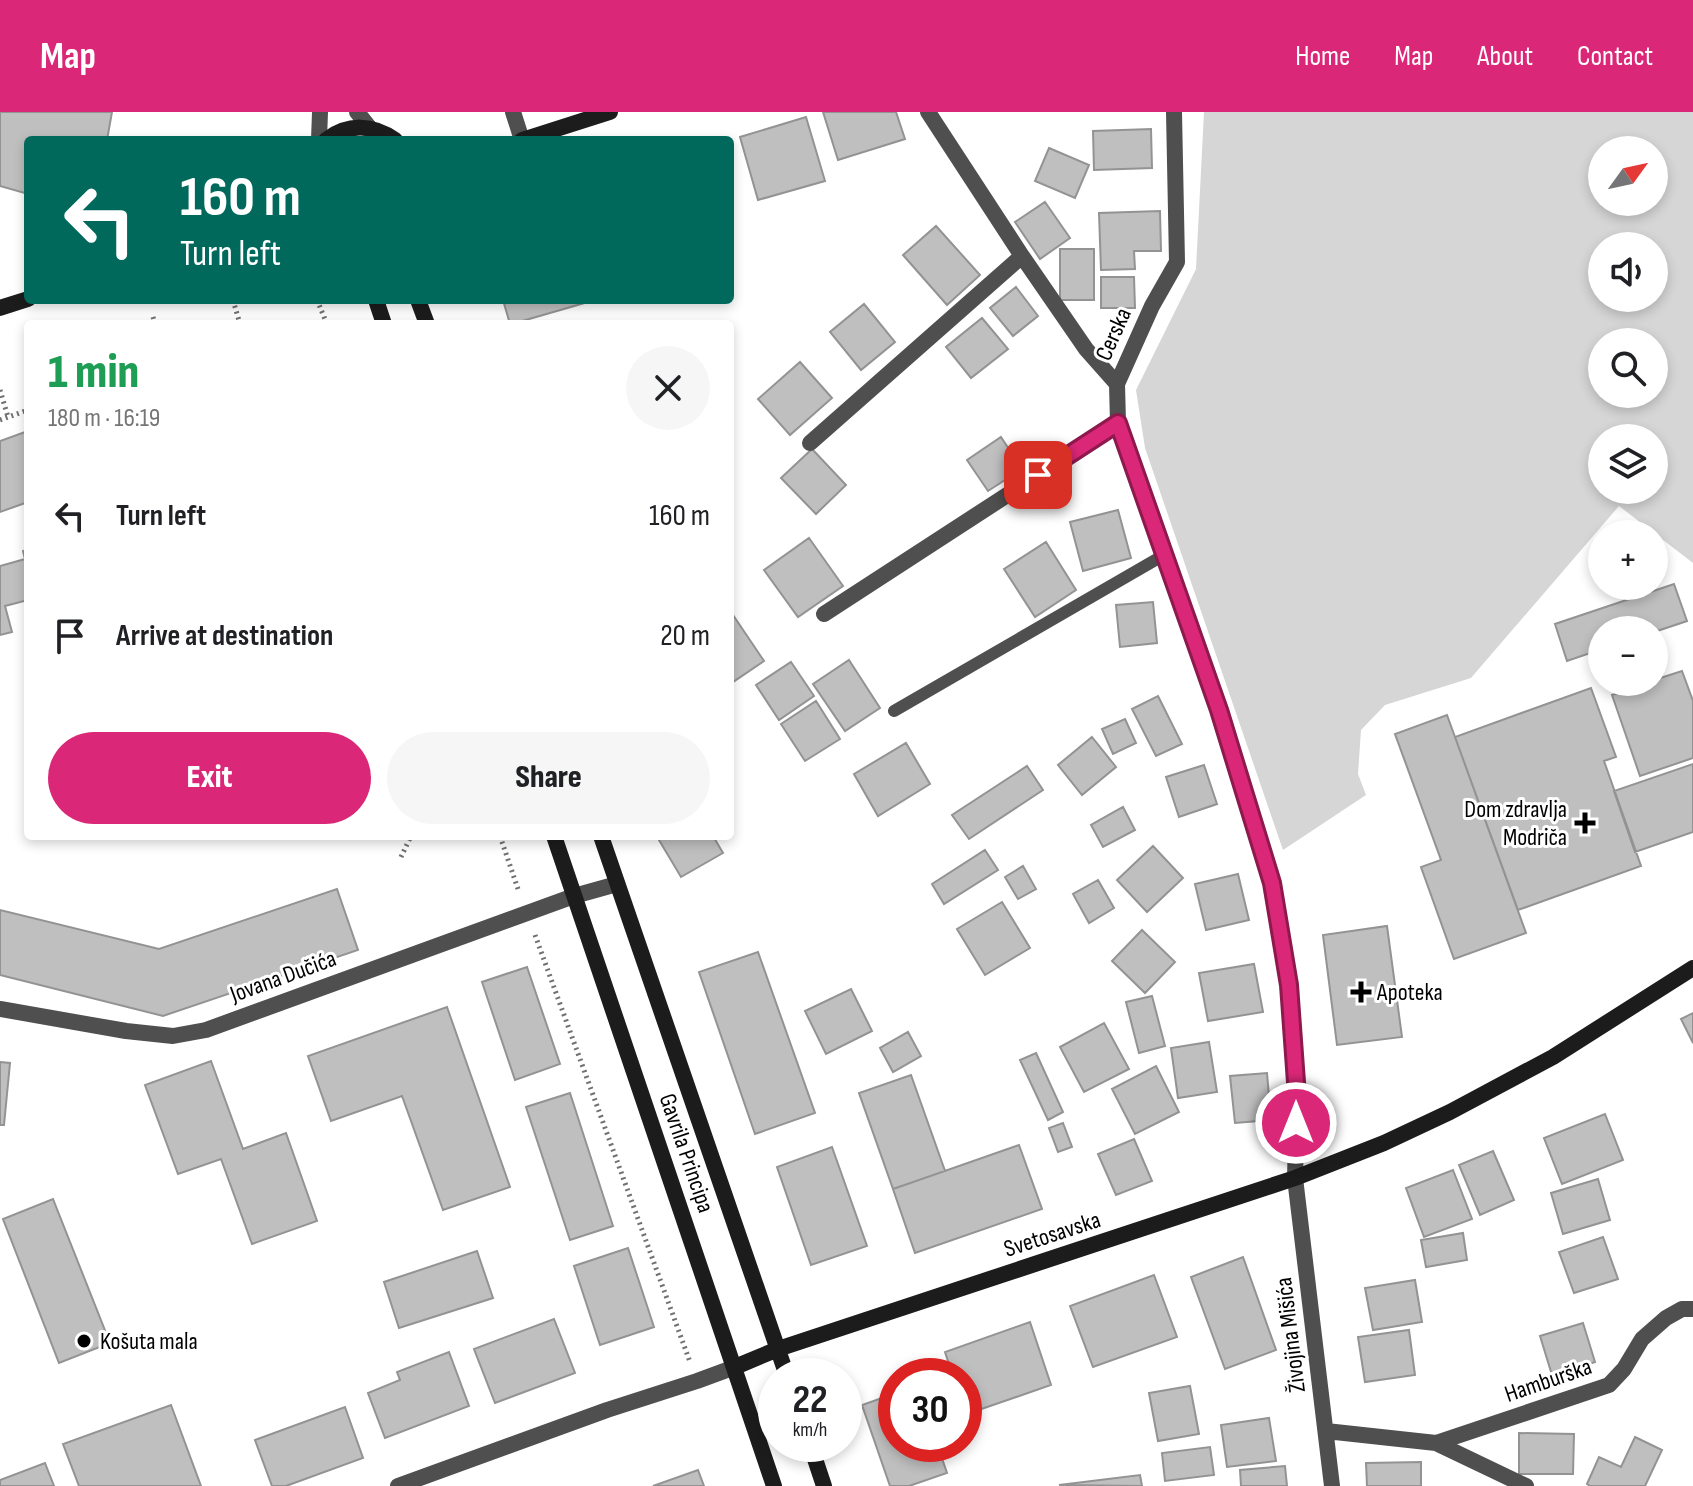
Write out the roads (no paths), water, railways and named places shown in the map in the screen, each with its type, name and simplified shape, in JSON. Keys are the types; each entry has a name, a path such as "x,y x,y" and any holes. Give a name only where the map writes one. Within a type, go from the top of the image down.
{"street":[{"path":"319,136 320,112"},
{"path":"357,112 369,127"},
{"path":"513,112 521,136"},
{"path":"535,136 610,112"},
{"path":"928,112 1086,349 1117,384"},
{"name":"Cerska","path":"1174,112 1177,262 1152,306 1117,384 1118,423 1219,710 1272,883 1289,985 1297,1096 1295,1178"},
{"path":"332,136 355,127 369,127 389,136"},
{"path":"810,443 1022,256"},
{"path":"0,308 24,300"},
{"path":"824,614 1118,423"},
{"name":"Gavrila Principa","path":"555,840 774,1486"},
{"name":"Gavrila Principa","path":"602,840 781,1358"},
{"name":"Jovana Dučića","path":"0,1009 173,1036 206,1030 574,896 617,884"},
{"name":"Svetosavska","path":"398,1486 607,1410 697,1381 778,1349 1295,1178 1384,1143 1553,1057 1693,968"},
{"name":"Živojina Mišića","path":"1295,1178 1332,1486"},
{"name":"Hamburška","path":"1436,1443 1609,1385 1624,1369 1642,1339 1666,1318 1682,1309 1693,1309"},
{"path":"1326,1431 1436,1443 1526,1486"},
{"path":"816,1462 824,1486"}],"lane":[{"path":"894,711 1164,555"}],"place":[{"name":"Dom zdravlja Modriča","path":"1585,823"},
{"name":"Apoteka","path":"1361,992"},
{"name":"Košuta mala","path":"84,1341"}]}
